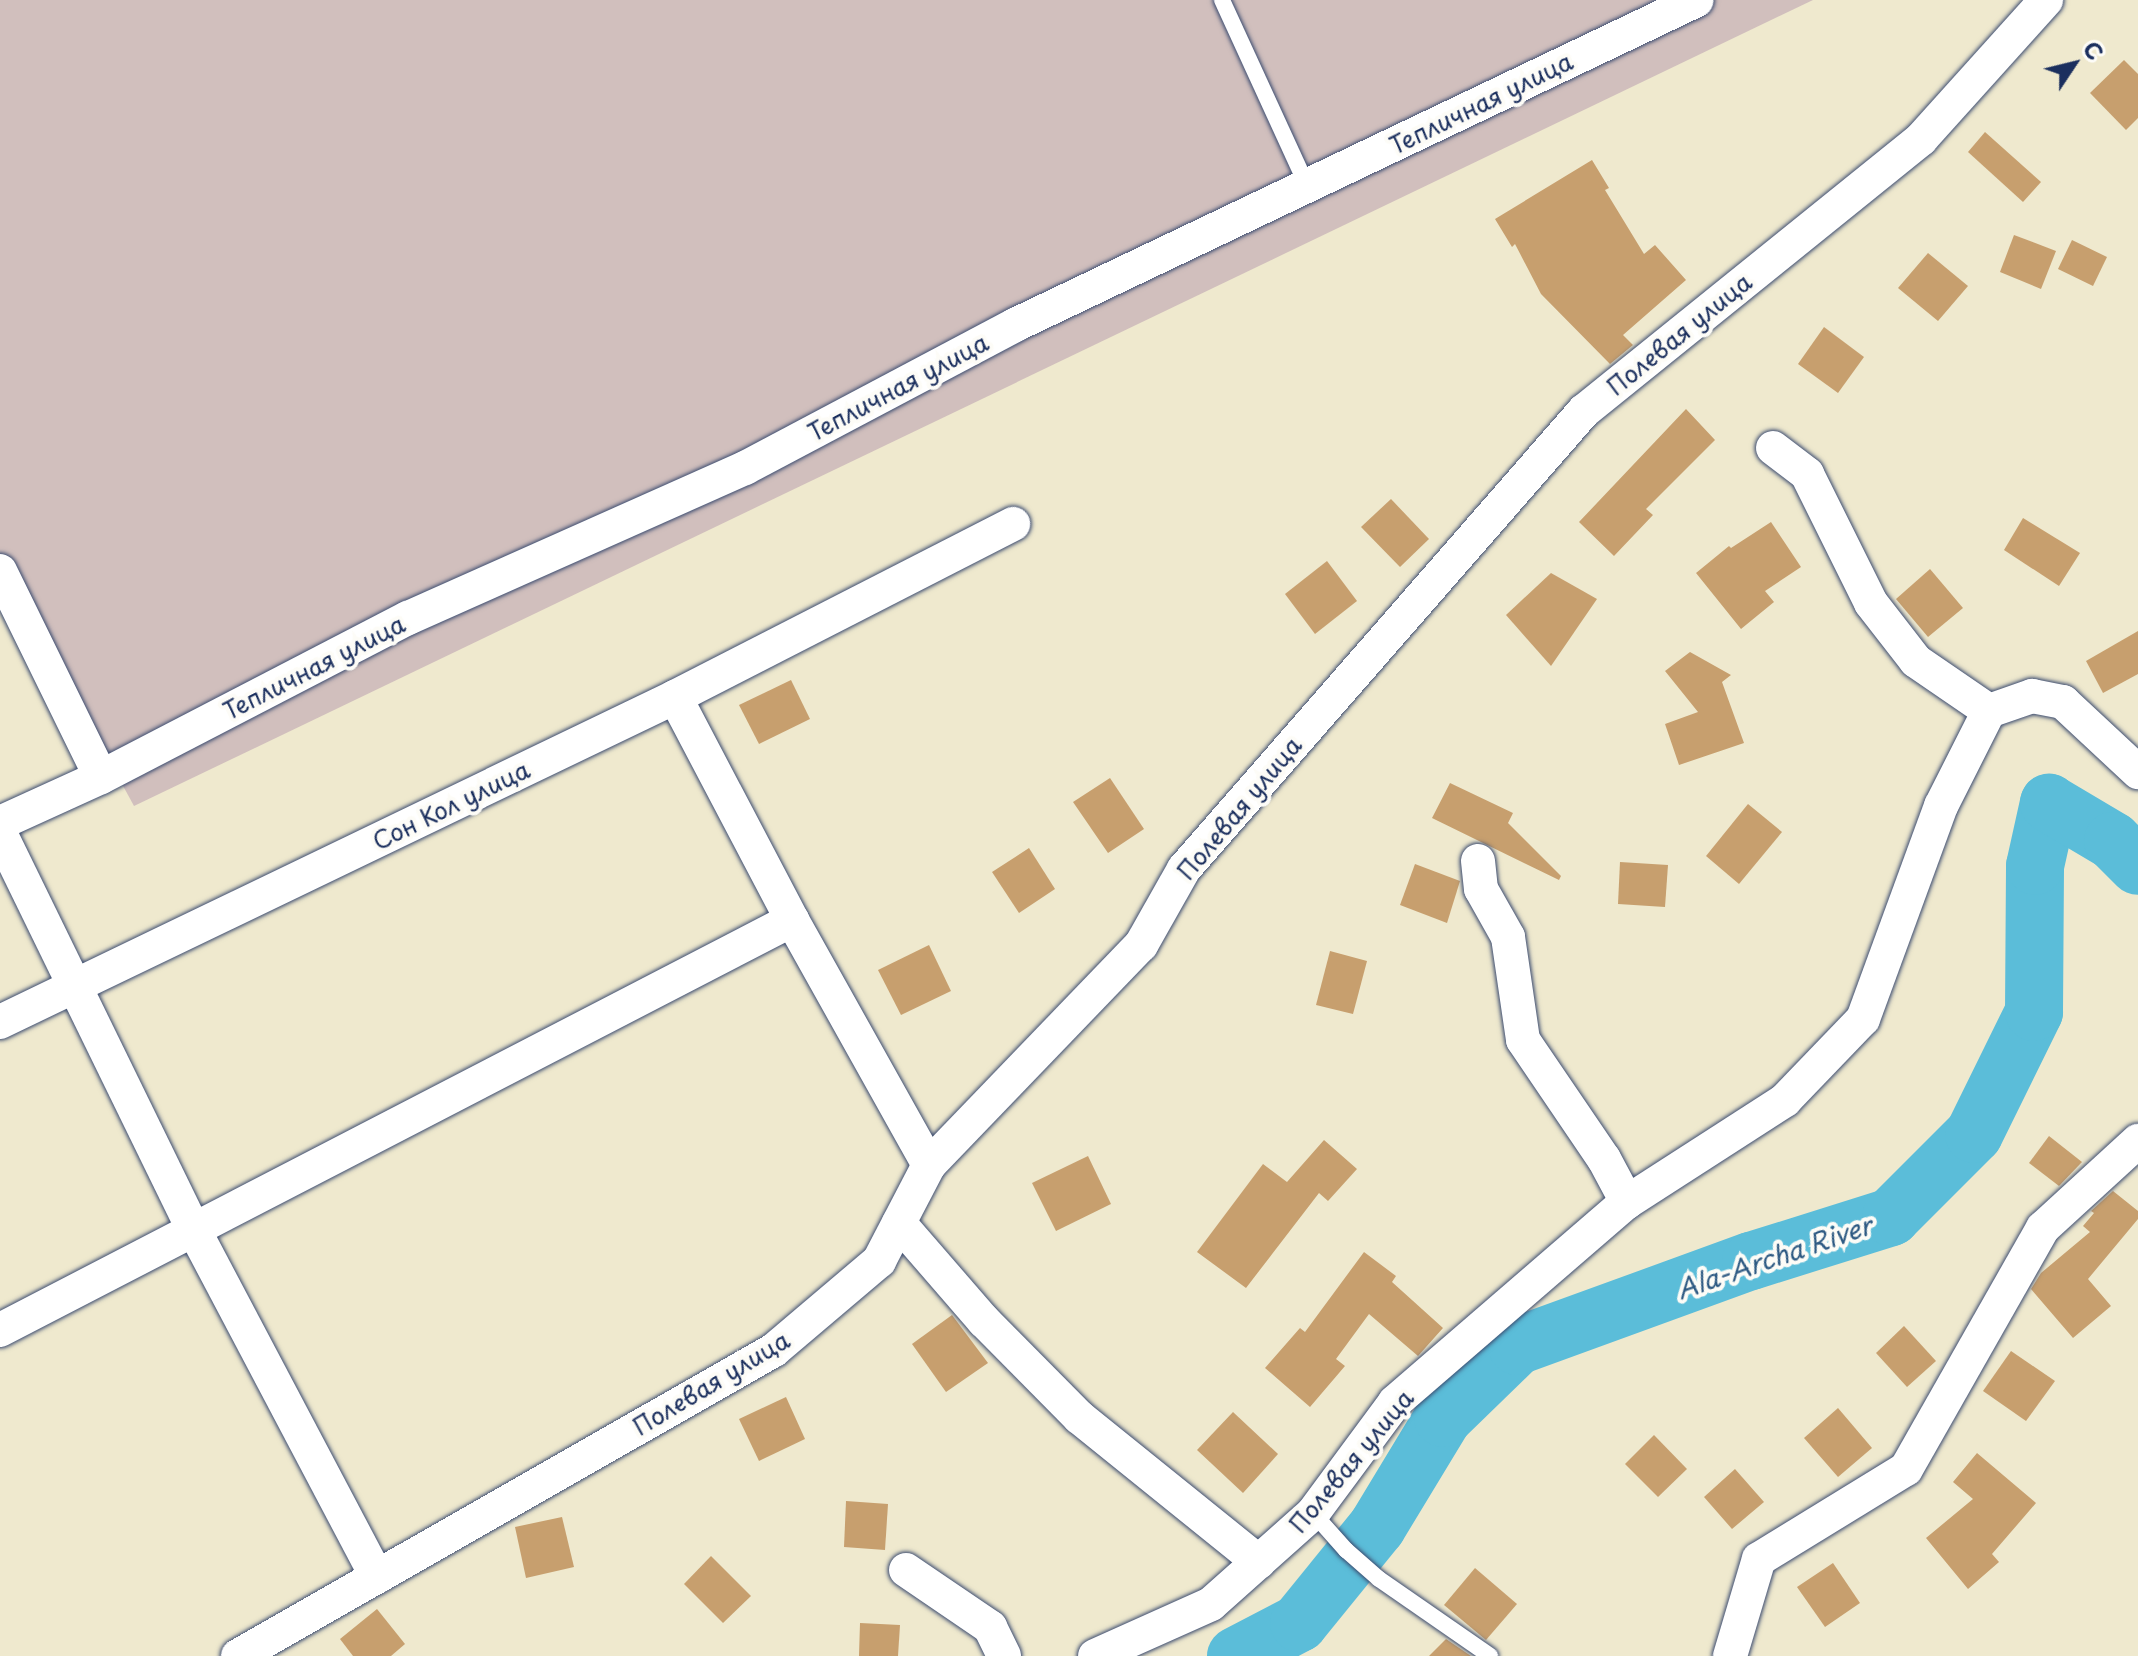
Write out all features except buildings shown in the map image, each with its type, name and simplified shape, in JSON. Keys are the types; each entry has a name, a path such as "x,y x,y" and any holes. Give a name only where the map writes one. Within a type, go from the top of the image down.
{"street":[{"name":"Тепличная улица","path":"0,823 101,777 408,618 745,468 1015,325 1697,0"},
{"name":"Полевая улица","path":"238,1656 774,1350 879,1261 929,1165 1141,945 1184,869 1584,411 1921,139 2046,0"},
{"path":"1773,448 1807,474 1871,603 1916,661 1989,711 2032,696 2063,702 2138,772"},
{"name":"Сон Кол улица","path":"0,1022 675,697 1013,524"},
{"path":"0,571 101,777"},
{"path":"675,697 792,920 929,1165"},
{"name":"Полевая улица","path":"1095,1656 1211,1604 1313,1513 1395,1402 1627,1202 1785,1100 1863,1019 1941,806 1989,711"},
{"path":"0,833 194,1230 377,1577"},
{"path":"1478,861 1481,889 1508,937 1523,1040 1604,1159 1627,1202"},
{"path":"0,1330 792,920"},
{"path":"1730,1656 1759,1559 1906,1469 2043,1228 2138,1141"},
{"path":"899,1223 984,1321 1079,1417 1259,1562"},
{"path":"906,1570 990,1627 1004,1656"}],"lane":[{"path":"1222,0 1307,186"},
{"path":"1313,1513 1346,1550 1379,1579 1490,1656"}],"shaded area":[{"path":"0,0 1813,0 134,806 0,560"}],"waterway":[{"name":"Ala-Archa River","path":"1236,1656 1299,1623 1377,1527 1443,1418 1517,1346 1751,1261 1891,1217 1974,1134 2034,1012 2035,866 2049,803 2113,841 2138,866"}]}
